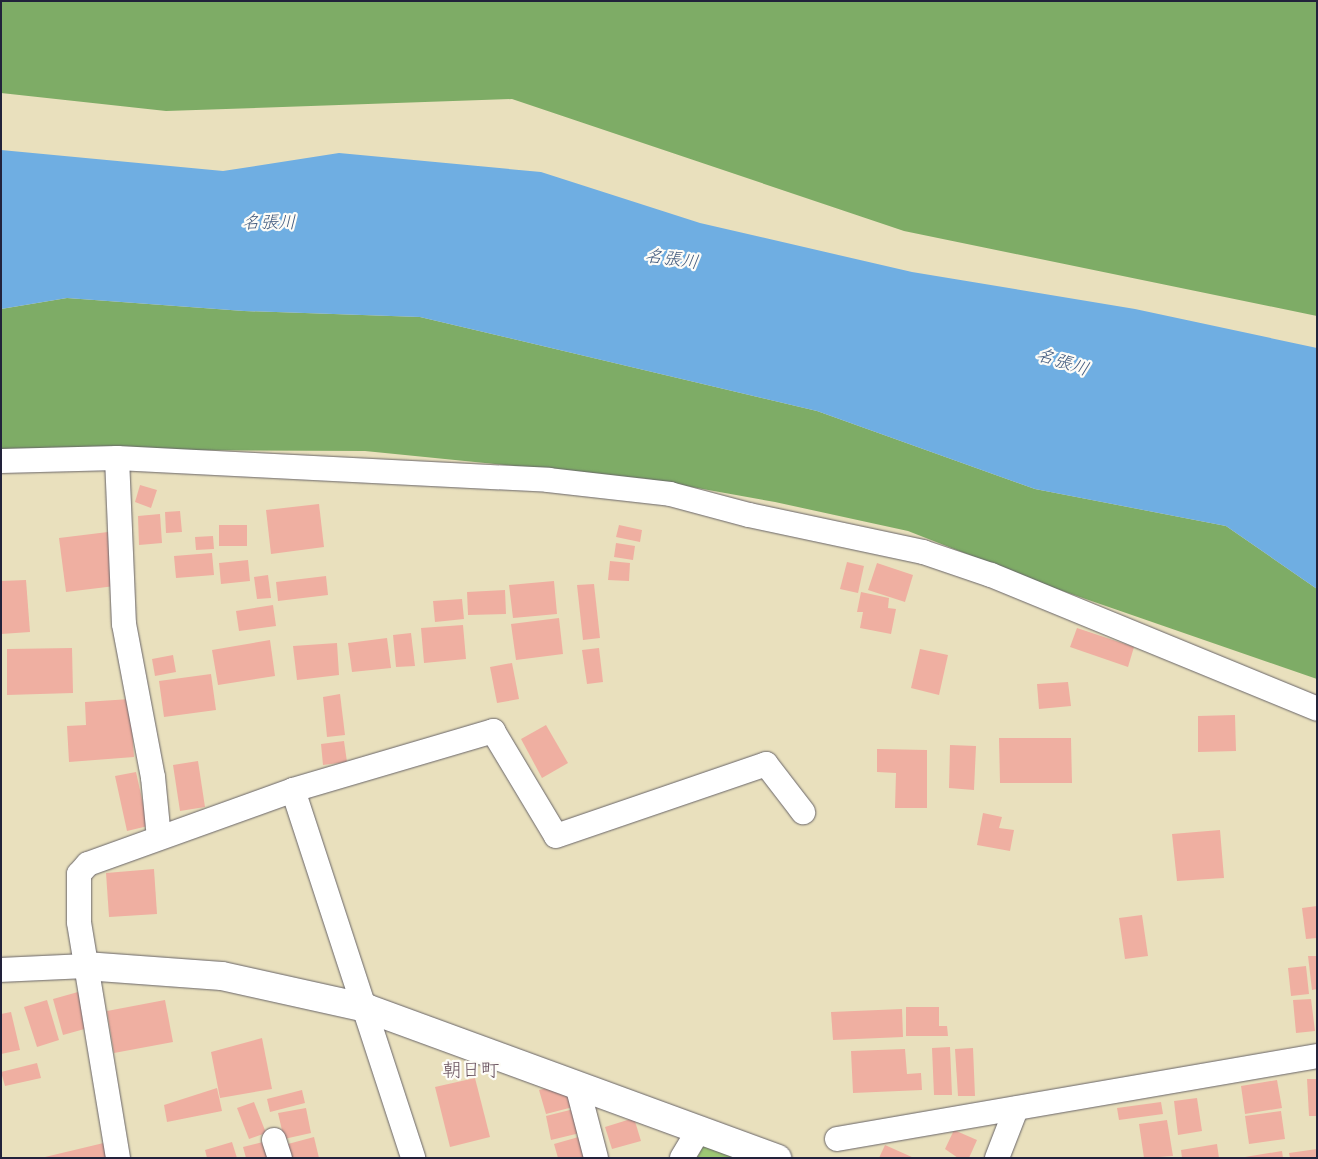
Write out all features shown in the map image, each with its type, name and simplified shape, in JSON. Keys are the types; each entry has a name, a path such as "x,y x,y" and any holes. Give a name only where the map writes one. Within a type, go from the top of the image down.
{"street":[{"path":"117,458 124,624 153,778 159,838"},
{"path":"1,461 117,458 548,480 670,494 749,515 923,552 991,576 1317,709"},
{"path":"118,1158 79,922 79,874 88,864 294,790 493,731 556,836 766,764 803,812"},
{"path":"294,790 413,1158"},
{"path":"1,970 85,966 222,976 366,1008 699,1130 764,1156"},
{"path":"837,1139 1317,1056"},
{"path":"577,1085 596,1158"},
{"path":"997,1158 1016,1109"},
{"path":"682,1158 699,1130"}],"green space":[{"path":"1,1 1317,1 1317,316 904,231 512,99 166,111 1,93"},
{"path":"67,298 244,311 420,317 817,411 1035,489 1226,526 1317,589 1317,679 1051,587 908,531 775,502 647,479 365,451 1,449 1,309"},
{"path":"708,1137 751,1158 697,1158"}],"water":[{"name":"名張川","path":"1,150 223,171 339,153 541,172 700,223 912,272 1135,309 1317,348 1317,589 1226,526 1035,489 817,411 420,317 244,311 67,298 1,309"}],"building":[{"path":"140,485 157,490 151,508 135,502"},
{"path":"319,504 324,547 271,554 266,510"},
{"path":"180,511 182,532 166,533 165,512"},
{"path":"160,514 162,543 139,545 138,516"},
{"path":"219,525 247,525 247,546 219,546"},
{"path":"619,525 642,530 640,542 616,537"},
{"path":"108,532 115,586 66,592 59,538"},
{"path":"213,536 214,549 196,550 195,537"},
{"path":"616,543 635,546 633,560 614,557"},
{"path":"212,553 214,575 176,578 174,556"},
{"path":"248,560 250,581 221,584 219,563"},
{"path":"610,561 630,563 629,581 608,580"},
{"path":"847,562 864,566 858,593 840,589"},
{"path":"877,563 913,575 905,602 868,590"},
{"path":"268,575 271,598 257,599 254,577"},
{"path":"326,576 328,595 278,601 276,582"},
{"path":"26,580 30,632 1,634 1,581"},
{"path":"554,581 557,614 513,618 509,585"},
{"path":"594,584 600,638 583,640 577,585"},
{"path":"505,590 506,614 468,615 467,592"},
{"path":"861,592 889,598 888,608 896,609 891,634 860,628 863,612 857,612"},
{"path":"462,599 464,619 435,622 433,601"},
{"path":"273,605 276,626 239,631 236,611"},
{"path":"559,618 563,654 516,660 511,624"},
{"path":"463,625 466,659 424,663 421,628"},
{"path":"1077,628 1134,647 1128,667 1070,647"},
{"path":"411,633 415,666 396,667 393,635"},
{"path":"387,638 391,668 352,672 348,643"},
{"path":"270,640 275,676 218,685 212,650"},
{"path":"337,643 339,675 297,680 293,646"},
{"path":"72,648 73,693 7,695 7,649"},
{"path":"599,648 603,682 587,684 582,650"},
{"path":"920,649 948,655 939,695 911,688"},
{"path":"173,655 176,672 155,676 152,659"},
{"path":"512,663 519,699 497,703 490,667"},
{"path":"211,674 216,710 164,717 159,681"},
{"path":"1068,682 1071,706 1039,709 1037,684"},
{"path":"340,694 345,735 327,737 323,697"},
{"path":"130,699 134,757 69,762 67,726 86,725 85,702"},
{"path":"1235,715 1236,751 1198,752 1198,716"},
{"path":"546,725 568,763 542,778 521,739"},
{"path":"999,738 1071,738 1072,783 1000,783"},
{"path":"344,741 347,762 323,765 321,744"},
{"path":"950,745 976,746 974,790 949,788"},
{"path":"877,749 927,750 927,808 895,808 896,773 877,772"},
{"path":"198,761 205,807 180,811 173,765"},
{"path":"136,772 148,826 127,831 115,776"},
{"path":"983,813 1002,817 999,828 1014,830 1010,851 977,845"},
{"path":"1220,830 1224,878 1177,881 1172,834"},
{"path":"154,869 157,914 109,917 106,873"},
{"path":"1317,906 1317,938 1306,939 1302,908"},
{"path":"1142,915 1148,956 1125,959 1119,918"},
{"path":"1308,956 1317,956 1317,989 1312,990"},
{"path":"1306,966 1309,994 1291,996 1288,968"},
{"path":"78,992 88,1028 63,1035 53,999"},
{"path":"1311,999 1315,1031 1296,1033 1293,1000"},
{"path":"47,1000 59,1040 37,1047 24,1007"},
{"path":"165,1000 173,1042 114,1053 107,1011"},
{"path":"906,1007 939,1007 939,1026 947,1026 948,1036 906,1036"},
{"path":"902,1009 903,1037 833,1040 831,1012"},
{"path":"11,1012 20,1050 1,1054 1,1014"},
{"path":"262,1038 272,1089 220,1098 211,1052"},
{"path":"950,1047 952,1095 934,1095 932,1048"},
{"path":"973,1048 975,1096 958,1096 955,1049"},
{"path":"905,1049 907,1074 921,1073 922,1090 853,1093 851,1051"},
{"path":"37,1063 41,1078 5,1086 1,1072"},
{"path":"475,1078 490,1137 450,1147 435,1087"},
{"path":"1307,1079 1317,1079 1317,1116 1309,1116"},
{"path":"1277,1080 1282,1108 1245,1114 1241,1086"},
{"path":"567,1083 573,1107 546,1114 539,1090"},
{"path":"217,1088 222,1111 167,1122 164,1105"},
{"path":"302,1090 305,1103 270,1112 267,1099"},
{"path":"1197,1098 1202,1131 1178,1135 1174,1101"},
{"path":"254,1102 266,1133 249,1139 237,1108"},
{"path":"1161,1102 1163,1114 1119,1120 1117,1108"},
{"path":"306,1108 311,1133 284,1139 278,1113"},
{"path":"574,1109 580,1133 551,1140 546,1116"},
{"path":"1281,1111 1285,1139 1249,1144 1245,1116"},
{"path":"634,1118 641,1141 612,1149 605,1127"},
{"path":"1167,1120 1173,1156 1144,1158 1139,1124"},
{"path":"954,1130 977,1140 969,1158 958,1158 945,1149"},
{"path":"582,1136 587,1158 558,1158 554,1144"},
{"path":"314,1137 319,1158 292,1158 288,1144"},
{"path":"112,1141 116,1158 45,1158 45,1157"},
{"path":"232,1142 237,1158 207,1158 205,1150"},
{"path":"263,1142 268,1158 246,1158 243,1147"},
{"path":"1217,1144 1219,1158 1182,1158 1181,1150"},
{"path":"885,1145 914,1158 879,1158"},
{"path":"1317,1149 1317,1158 1290,1158 1289,1153"},
{"path":"1282,1151 1283,1158 1245,1158 1245,1157"}],"district":[{"name":"朝日町","path":"471,1069"}]}
